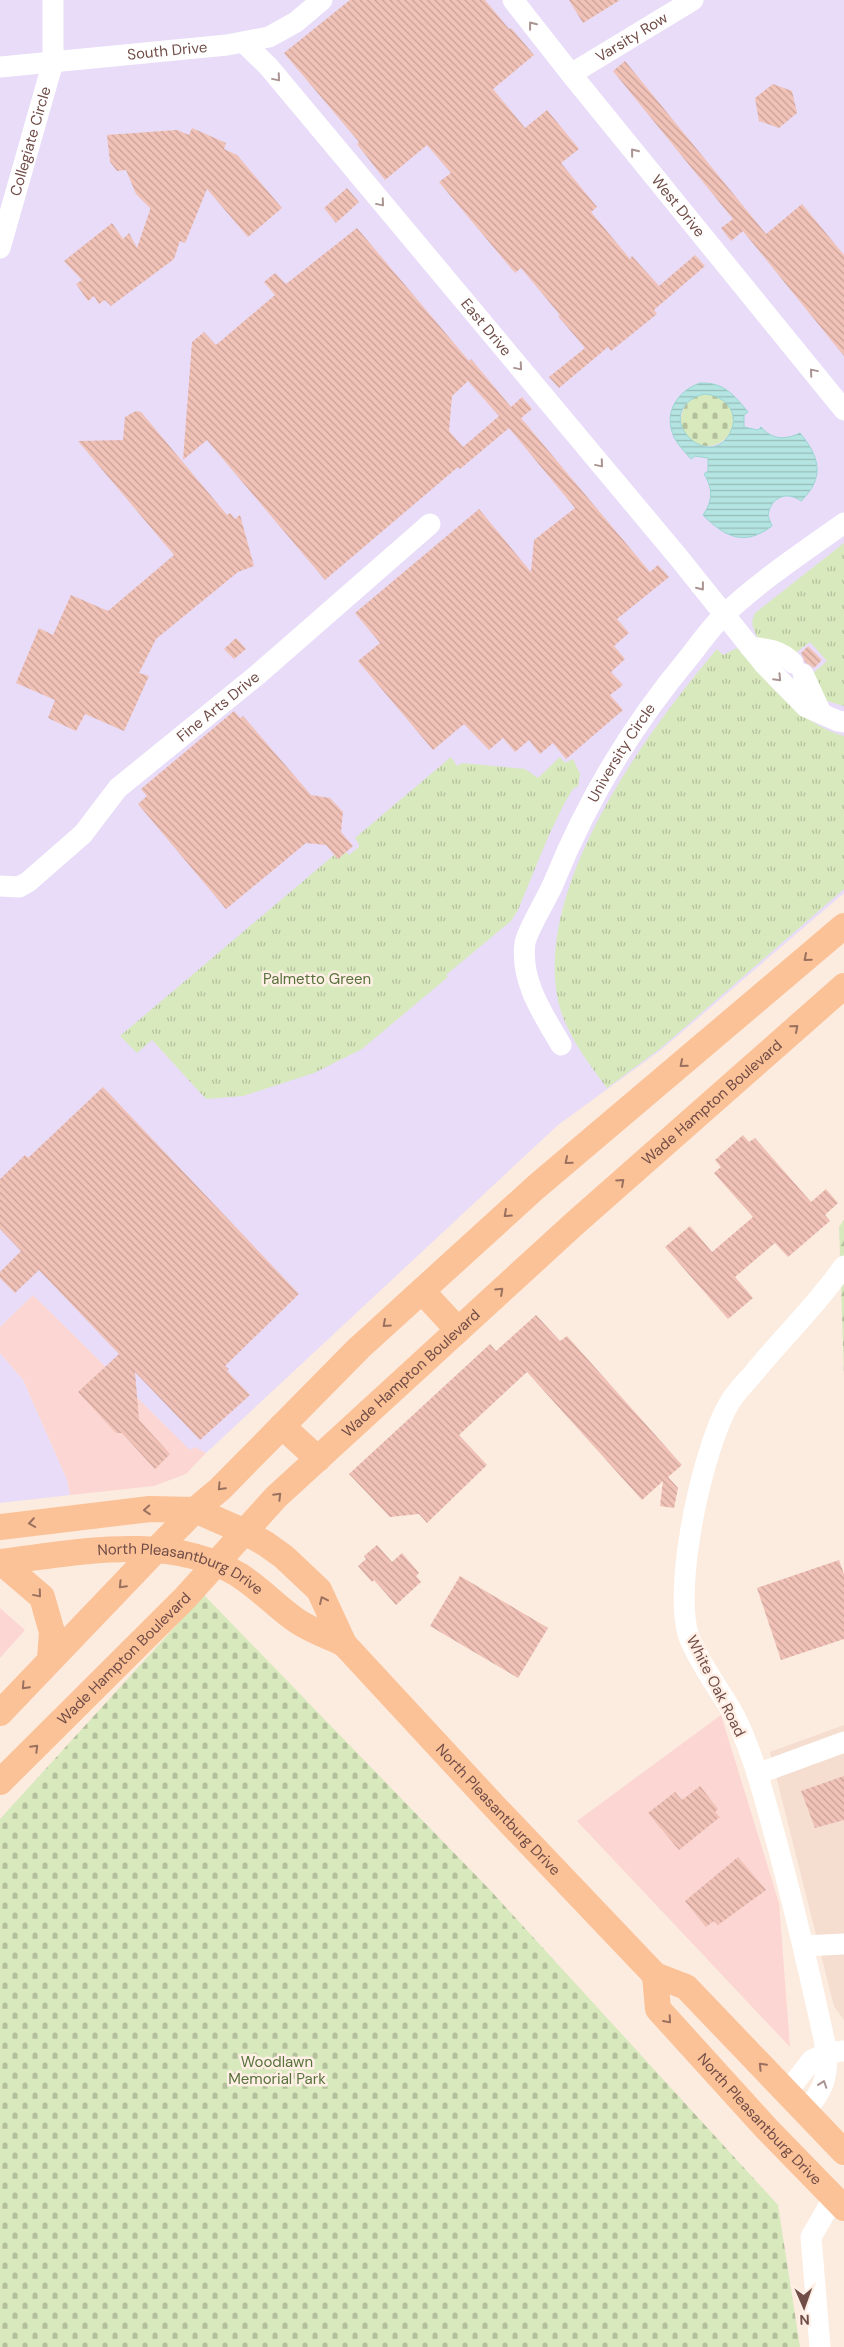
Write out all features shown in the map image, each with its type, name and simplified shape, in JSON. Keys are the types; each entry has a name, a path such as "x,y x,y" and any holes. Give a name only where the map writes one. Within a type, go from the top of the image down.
{"main road":[{"path":"0,1713 195,1510 220,1489 359,1348 536,1187 844,926"},
{"name":"Wade Hampton Boulevard","path":"0,1782 185,1598 276,1496 581,1217 844,986"},
{"path":"422,1291 458,1330"},
{"path":"282,1426 318,1459"},
{"name":"North Pleasantburg Drive","path":"0,1527 150,1509 195,1510 245,1532 284,1557 319,1590 344,1644 488,1799 655,1975 686,1987 806,2110 844,2152"},
{"name":"North Pleasantburg Drive","path":"1,1562 87,1551 156,1550 193,1557 216,1564 239,1575 272,1599 294,1619 344,1644"},
{"path":"1,1562 42,1597 52,1632 50,1659"},
{"name":"North Pleasantburg Drive","path":"655,1975 658,2009 759,2121 839,2203"}],"street":[{"name":"Collegiate Circle","path":"0,248 53,62 53,0"},
{"name":"South Drive","path":"0,66 243,42 270,37 296,22 322,0"},
{"name":"West Drive","path":"513,0 570,74 844,410"},
{"name":"Varsity Row","path":"570,74 693,0"},
{"name":"East Drive","path":"243,42 268,66 666,543 750,647 806,707 844,722"},
{"name":"University Circle","path":"561,1044 539,1006 526,976 525,942 550,892 572,837 618,753 666,684 724,615 780,569 844,523"},
{"name":"Fine Arts Drive","path":"4,887 19,887 28,882 82,834 118,788 256,676 430,524"},
{"path":"750,647 772,649 785,655 798,668 821,714"},
{"name":"White Oak Road","path":"806,2110 822,2090 827,2070 836,2052 804,1946 757,1774 731,1710 704,1666 689,1636 684,1604 688,1551 700,1481 716,1429 731,1401 841,1274"},
{"path":"757,1774 844,1742"},
{"path":"804,1946 844,1944"},
{"path":"788,2092 812,2060 836,2052"},
{"path":"820,2347 811,2237 839,2203"}],"shaded area":[{"path":"0,0 844,0 844,893 661,1050 558,1125 206,1453 195,1447 190,1450 33,1295 0,1327"},
{"path":"33,1295 190,1449 195,1447 206,1453 186,1474 154,1486 70,1495 67,1480 23,1380 0,1353 0,1327"},
{"path":"0,1353 23,1380 67,1480 70,1495 0,1503"},
{"path":"0,1608 25,1630 0,1658"},
{"path":"721,1715 779,1903 790,2047 577,1821"},
{"path":"844,1725 844,2020 834,2006 770,1752"}],"green space":[{"path":"702,394 712,394 726,401 733,415 733,425 726,439 712,446 702,446 692,442 685,435 681,425 681,415 685,405 692,398"},
{"path":"844,543 844,706 824,700 812,674 827,661 810,642 793,655 767,640 757,637 752,623 755,613"},
{"path":"737,648 784,700 827,730 844,736 844,889 661,1048 607,1088 576,1044 560,1008 557,995 555,951 564,905 580,857 603,810 630,765 689,683 717,649 723,655"},
{"name":"Palmetto Green","path":"451,757 457,766 462,763 525,769 538,778 560,757 565,763 573,759 580,774 578,786 573,789 565,802 548,837 518,910 511,921 446,975 448,977 362,1049 314,1073 243,1096 206,1099 152,1040 137,1053 120,1036 334,855 338,859 346,852 349,855 359,847 355,838"},
{"path":"844,1220 844,1376 839,1227"},
{"name":"Woodlawn Memorial Park","path":"204,1595 490,1890 778,2205 800,2347 0,2347 0,1819"}],"water":[{"path":"700,383 708,383 722,387 733,395 748,412 744,415 744,427 758,430 761,427 779,438 790,437 800,433 812,451 817,467 817,476 814,484 801,501 790,496 784,496 775,500 768,516 772,526 762,532 744,538 735,537 719,529 703,515 709,505 711,494 704,474 708,471 708,458 695,456 691,459 674,437 670,420 674,404 685,391","holes":["704,394 724,401 729,406 732,412 733,425 730,433 720,444 709,447 697,444 687,436 681,425 681,413 688,402"]}],"building":[{"path":"350,0 485,0 534,55 493,89 525,128 547,110 579,149 561,163 597,207 591,212 630,259 632,256 659,286 695,255 705,266 654,310 657,314 611,351 608,347 559,388 549,377 585,348 521,268 515,273 439,182 451,173 427,145 385,180 357,144 359,142 284,53"},
{"path":"569,0 620,0 583,23"},
{"path":"625,61 766,234 802,204 844,255 844,356 743,231 731,241 721,228 733,219 613,71"},
{"path":"773,84 792,91 797,113 779,128 759,121 755,98"},
{"path":"192,128 226,143 224,149 237,155 282,208 248,237 207,189 185,243 180,241 174,259 111,306 105,300 99,304 94,296 88,301 76,284 82,280 64,261 112,223 123,239 129,233 137,248 150,210 136,194 126,170 117,171 110,162 107,135 177,130 189,135"},
{"path":"347,188 359,202 336,223 324,208"},
{"path":"357,228 469,361 471,359 511,407 522,397 532,409 521,418 650,572 658,565 669,577 617,619 629,633 614,646 625,659 611,672 623,685 610,695 623,710 566,759 553,743 540,754 529,740 515,752 503,738 489,750 464,724 433,750 358,661 380,643 355,613 479,509 531,572 534,540 575,508 509,428 460,469 458,467 325,580 207,440 183,460 192,342 204,332 216,345 275,295 264,282 275,273 286,284","holes":["468,381 499,416 463,447 449,431 452,396"]},
{"path":"136,411 141,412 227,515 230,513 235,519 240,515 254,566 238,572 156,639 139,673 149,676 124,731 85,714 76,731 48,718 55,700 16,683 39,628 53,635 71,595 108,611 174,555 78,441 123,440 125,417"},
{"path":"236,638 246,649 234,659 224,649"},
{"path":"808,646 822,660 814,668 805,662 801,653"},
{"path":"234,711 240,718 243,716 311,795 330,798 343,812 341,832 353,846 338,859 326,845 306,843 226,909 138,804 147,796 141,789"},
{"path":"103,1087 299,1294 225,1366 229,1369 227,1371 250,1395 200,1440 135,1372 139,1420 170,1454 155,1469 122,1433 116,1433 78,1392 119,1354 39,1270 15,1293 0,1278 0,1272 21,1251 0,1229 0,1179 25,1155 28,1158"},
{"path":"743,1135 749,1142 755,1138 811,1202 826,1189 838,1203 825,1215 830,1221 788,1257 775,1243 735,1277 753,1298 728,1319 665,1247 690,1226 712,1252 753,1217 714,1173 721,1167 715,1160"},
{"path":"536,1315 560,1341 567,1336 682,1465 668,1477 678,1488 674,1508 660,1506 663,1481 642,1500 527,1372 459,1435 487,1465 427,1523 419,1514 390,1517 349,1474 490,1344 496,1351"},
{"path":"377,1545 392,1562 402,1553 419,1573 416,1576 421,1582 396,1605 374,1580 372,1582 358,1566 366,1559 364,1556"},
{"path":"839,1560 844,1574 844,1639 781,1660 757,1588"},
{"path":"460,1576 548,1628 518,1678 430,1626"},
{"path":"844,1776 844,1820 815,1828 801,1791"},
{"path":"700,1786 718,1809 715,1812 720,1817 679,1850 648,1813 675,1792 682,1800"},
{"path":"738,1857 766,1890 718,1925 714,1921 706,1927 685,1901"}]}
